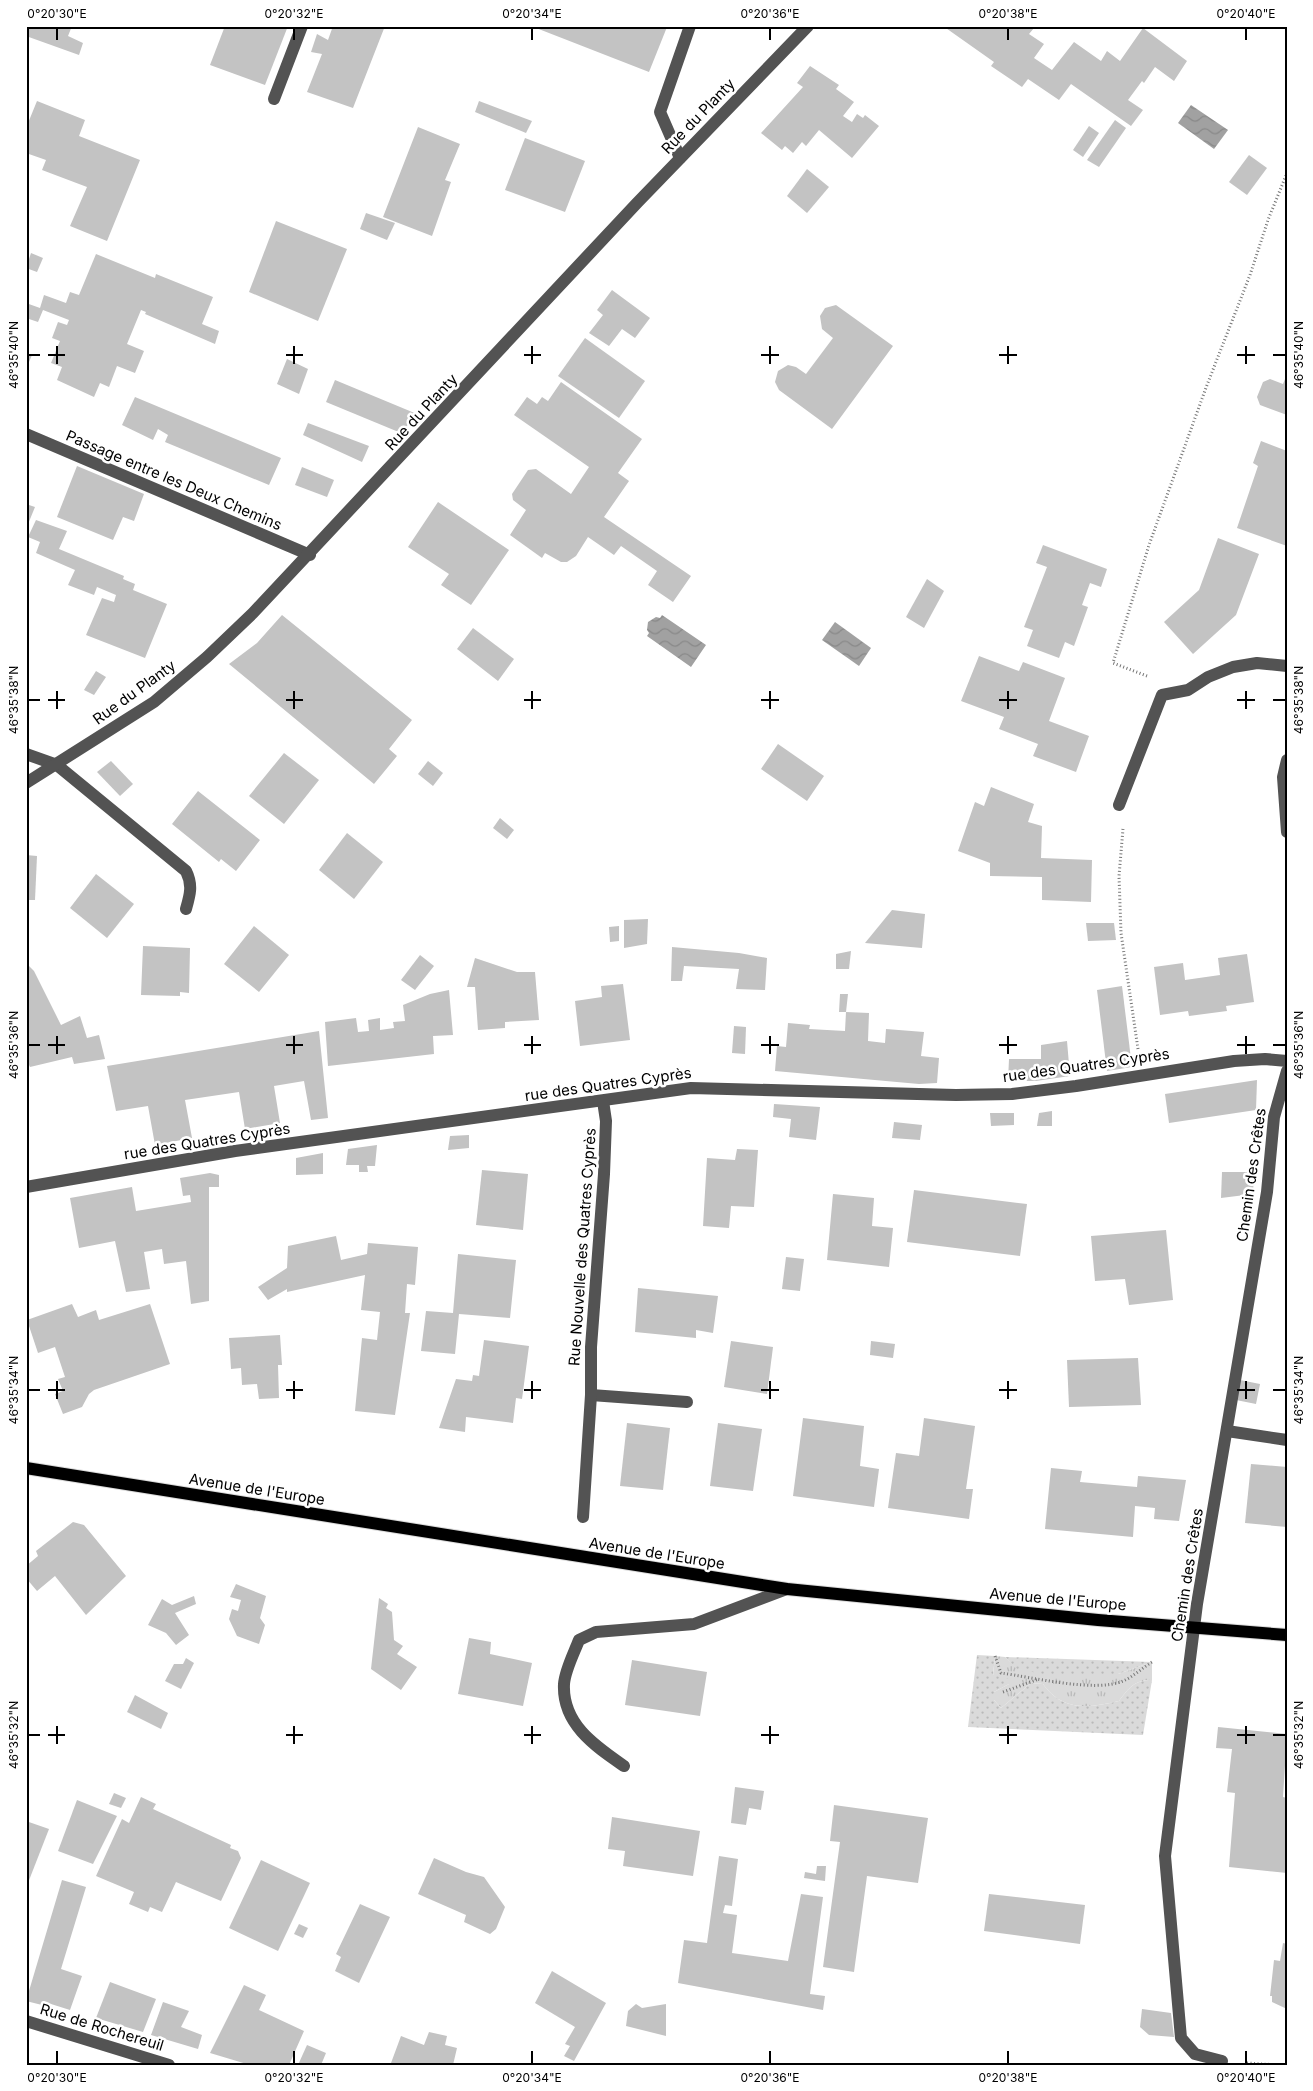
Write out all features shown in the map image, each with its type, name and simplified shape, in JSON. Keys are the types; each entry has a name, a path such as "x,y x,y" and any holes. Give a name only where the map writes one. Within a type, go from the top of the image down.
{"main road":[{"name":"Avenue de l'Europe","path":"26,1468 787,1589 1287,1635"}],"street":[{"path":"274,99 302,26"},
{"path":"680,158 660,112 690,26"},
{"name":"Rue du Planty","path":"26,783 154,702 207,657 310,555 680,158 808,26"},
{"name":"Passage entre les Deux Chemins","path":"26,434 310,555"},
{"path":"1119,805 1162,695 1188,690 1208,677 1233,668 1257,663 1287,666"},
{"path":"26,754 57,765 186,871 191,880 191,892 186,909"},
{"path":"1287,760 1282,777 1287,832"},
{"name":"rue des Quatres Cyprès","path":"26,1187 235,1151 691,1088 956,1096 1012,1094 1234,1061 1265,1059 1287,1061"},
{"name":"Chemin des Crêtes","path":"1222,2061 1195,2054 1184,2044 1181,2038 1165,1856 1197,1604 1267,1192 1274,1117 1287,1071"},
{"name":"Rue Nouvelle des Quatres Cyprès","path":"583,1516 591,1396 591,1347 606,1121 604,1101"},
{"path":"591,1396 686,1402"},
{"path":"1227,1432 1287,1440"},
{"path":"624,1766 590,1743 568,1712 564,1683 579,1640 596,1632 694,1624 787,1589"},
{"name":"Rue de Rochereuil","path":"26,2020 169,2065"}],"path":[{"path":"1162,695 1153,678 1113,663 1149,545 1287,173"},
{"path":"1119,805 1123,830 1119,876 1121,933 1143,1074"},
{"path":"995,1656 1001,1673 1083,1686 1104,1686 1123,1681 1152,1662"},
{"path":"1003,1692 1039,1679"}],"green space":[{"path":"977,1655 995,1656 993,1675 1009,1679 1009,1684 994,1692 994,1700 1001,1708 1031,1683 1043,1684 1051,1693 1068,1704 1087,1706 1119,1701 1136,1683 1152,1680 1143,1735 968,1727"},
{"path":"995,1656 1005,1657 1018,1669 1118,1674 1152,1662 1152,1680 1136,1683 1119,1701 1087,1706 1068,1704 1051,1693 1043,1684 1031,1683 1001,1708 994,1700 994,1692 1009,1684 993,1676"},
{"path":"1005,1657 1152,1662 1118,1674 1043,1674 1017,1669"}],"water":[{"path":"1191,105 1228,130 1214,149 1178,123"},
{"path":"662,615 706,645 691,667 647,636 649,633 647,630 648,622 656,617 660,618"},
{"path":"835,622 871,648 859,666 822,640"}],"building":[{"path":"26,26 72,26 68,36 83,43 79,55 26,36"},
{"path":"225,26 288,26 265,85 210,65"},
{"path":"333,26 385,26 353,108 307,92 322,54 311,52 317,34 328,40"},
{"path":"531,26 665,26 667,27 649,72"},
{"path":"943,26 1032,26 1034,28 1029,34 1044,44 1034,58 1052,70 1074,42 1101,61 1107,51 1120,61 1143,28 1187,61 1174,81 1155,67 1144,83 1142,81 1128,100 1143,110 1131,126 1071,84 1059,100 1028,79 1022,87 991,66 994,62"},
{"path":"810,66 839,85 836,89 854,102 843,116 852,122 857,114 863,118 865,115 879,126 852,158 819,130 806,146 802,142 793,153 785,146 782,150 761,133 803,87 797,83"},
{"path":"37,101 85,120 79,136 140,160 107,241 70,226 87,187 42,170 46,160 26,153 26,128"},
{"path":"479,101 532,121 526,133 475,112"},
{"path":"1115,120 1126,128 1099,167 1087,160"},
{"path":"1089,126 1099,133 1083,157 1073,150"},
{"path":"418,127 460,144 445,180 451,182 432,236 383,217"},
{"path":"525,138 585,161 565,212 505,190"},
{"path":"1249,155 1267,168 1247,195 1229,182"},
{"path":"807,169 829,187 807,213 787,196"},
{"path":"366,213 395,223 387,240 360,229"},
{"path":"276,221 347,249 318,321 249,292"},
{"path":"31,253 43,258 37,272 26,268"},
{"path":"96,254 155,278 156,274 213,297 202,324 219,331 215,344 145,314 146,312 141,310 127,344 144,351 135,373 117,366 109,387 100,383 94,397 57,380 62,367 51,363 60,341 52,338 58,322 67,325 69,320 43,310 38,322 26,318 26,303 40,308 44,295 66,303 70,292 79,295"},
{"path":"612,290 650,318 635,338 622,329 609,346 589,333 603,315 597,310"},
{"path":"836,305 893,346 832,429 779,390 775,382 778,371 788,365 796,367 806,374 833,338 822,329 820,316 825,308"},
{"path":"585,338 645,381 619,418 558,376"},
{"path":"26,353 32,355 26,369"},
{"path":"287,359 308,369 299,394 277,384"},
{"path":"1287,374 1287,415 1260,405 1257,397 1263,382 1270,379 1283,384"},
{"path":"335,380 417,414 401,433 326,402"},
{"path":"561,382 642,439 618,473 629,481 604,517 691,576 673,602 648,585 657,571 621,546 614,555 588,537 576,556 567,562 561,562 545,553 542,558 510,535 526,510 513,500 512,494 528,470 536,469 571,494 589,467 514,415 527,397 537,404 542,397 548,401"},
{"path":"135,397 281,458 269,485 165,442 168,435 158,429 153,440 122,425"},
{"path":"308,423 369,446 362,462 303,435"},
{"path":"1261,441 1287,451 1287,546 1237,528 1258,466 1253,463"},
{"path":"77,466 144,494 134,521 123,517 113,540 57,517"},
{"path":"302,467 334,480 327,497 295,485"},
{"path":"438,502 509,550 471,605 441,585 449,574 408,547"},
{"path":"26,504 35,507 26,529"},
{"path":"36,520 67,531 59,549 124,576 123,579 135,584 133,590 167,604 145,658 86,635 102,598 114,602 116,595 97,587 94,595 68,585 75,570 36,553 40,542 28,537"},
{"path":"1218,538 1259,554 1236,615 1193,654 1164,622 1199,590"},
{"path":"1043,545 1107,569 1101,587 1090,583 1082,605 1088,607 1074,646 1065,642 1059,658 1027,646 1033,630 1024,627 1047,567 1036,563"},
{"path":"927,579 944,591 924,628 906,617"},
{"path":"282,615 412,720 389,749 397,756 374,784 229,664 257,643"},
{"path":"473,628 514,659 498,681 457,649"},
{"path":"979,656 1019,671 1023,662 1065,678 1049,721 1089,736 1076,772 1033,756 1038,744 999,729 1004,717 961,701"},
{"path":"96,671 106,677 94,695 84,690"},
{"path":"778,744 824,776 807,801 761,769"},
{"path":"284,753 319,780 284,824 249,796"},
{"path":"111,761 133,784 120,796 97,772"},
{"path":"428,761 443,773 433,786 418,774"},
{"path":"991,787 1034,804 1028,822 1042,826 1041,858 1092,860 1091,902 1042,900 1042,877 990,876 990,863 958,851 975,802 984,806"},
{"path":"198,791 260,840 236,871 221,859 219,862 172,824"},
{"path":"500,818 514,830 507,839 493,828"},
{"path":"347,833 383,862 354,899 319,870"},
{"path":"26,855 37,856 35,900 26,900"},
{"path":"96,874 134,904 107,938 70,908"},
{"path":"892,910 925,914 922,948 865,943"},
{"path":"648,919 647,944 624,948 624,920"},
{"path":"1086,923 1114,923 1116,940 1088,941"},
{"path":"254,926 289,955 259,992 224,964"},
{"path":"619,926 619,941 610,942 609,927"},
{"path":"143,946 190,948 189,993 180,992 180,996 141,995"},
{"path":"672,947 739,953 767,958 765,990 736,989 739,969 684,966 682,981 671,981"},
{"path":"851,951 849,969 836,969 836,954"},
{"path":"1247,954 1254,1002 1226,1006 1227,1011 1189,1016 1188,1011 1160,1015 1154,967 1183,963 1185,980 1220,975 1218,958"},
{"path":"420,955 434,966 415,990 401,980"},
{"path":"475,958 517,972 535,972 539,1020 505,1022 505,1028 478,1030 475,987 467,987"},
{"path":"26,963 34,971 61,1025 80,1016 87,1038 99,1035 105,1059 74,1064 72,1057 30,1067 26,1059"},
{"path":"623,984 630,1040 580,1046 575,1001 602,997 601,986"},
{"path":"1122,986 1132,1067 1107,1071 1097,990"},
{"path":"449,990 453,1035 433,1036 434,1054 328,1066 325,1022 356,1018 358,1032 369,1031 368,1020 380,1018 380,1030 394,1028 393,1022 405,1021 403,1005 430,994"},
{"path":"840,994 848,994 846,1012 839,1012"},
{"path":"846,1012 869,1013 868,1041 885,1043 886,1029 924,1032 921,1056 939,1058 937,1083 919,1084 775,1071 777,1046 786,1047 788,1023 810,1025 809,1029 845,1031"},
{"path":"734,1026 746,1027 745,1054 732,1053"},
{"path":"319,1031 328,1118 311,1120 304,1081 274,1086 280,1123 245,1129 239,1092 185,1100 192,1138 155,1145 148,1106 116,1111 107,1066"},
{"path":"1067,1041 1070,1076 1036,1081 1008,1081 1009,1059 1041,1059 1041,1045"},
{"path":"1257,1080 1256,1110 1169,1123 1165,1094"},
{"path":"774,1104 820,1107 816,1140 789,1137 791,1119 773,1117"},
{"path":"1052,1111 1052,1126 1037,1126 1039,1113"},
{"path":"990,1113 1014,1113 1014,1125 991,1126"},
{"path":"894,1122 922,1125 920,1140 892,1138"},
{"path":"469,1135 469,1148 448,1150 450,1136"},
{"path":"377,1145 375,1166 367,1166 368,1172 359,1172 359,1165 346,1165 348,1149"},
{"path":"737,1149 758,1150 754,1207 731,1206 729,1228 703,1226 707,1158 735,1160"},
{"path":"323,1153 323,1174 296,1175 296,1158"},
{"path":"482,1170 528,1174 523,1230 476,1225"},
{"path":"1222,1172 1254,1172 1253,1194 1221,1198"},
{"path":"210,1173 219,1175 219,1187 209,1187 209,1301 191,1304 186,1261 164,1264 162,1249 144,1252 150,1289 126,1292 115,1241 79,1248 70,1198 132,1187 136,1211 191,1202 190,1195 183,1196 180,1178"},
{"path":"914,1190 1027,1204 1020,1256 907,1242"},
{"path":"833,1194 874,1198 872,1226 893,1228 889,1267 827,1260"},
{"path":"1166,1230 1173,1300 1129,1305 1125,1279 1095,1281 1091,1236"},
{"path":"336,1236 341,1260 367,1254 368,1243 418,1247 415,1285 407,1284 405,1313 410,1313 395,1415 355,1411 362,1338 377,1340 380,1312 361,1310 365,1275 287,1292 287,1289 268,1300 258,1287 287,1268 288,1246"},
{"path":"458,1254 516,1260 510,1318 459,1314 455,1354 421,1351 426,1311 453,1313"},
{"path":"786,1257 804,1259 800,1291 782,1289"},
{"path":"638,1288 718,1296 713,1333 696,1330 696,1338 635,1332"},
{"path":"72,1304 78,1317 96,1310 99,1320 150,1304 170,1364 94,1390 89,1394 82,1407 63,1414 55,1394 63,1391 58,1379 65,1377 55,1347 38,1353 27,1320"},
{"path":"280,1335 282,1365 278,1365 279,1398 259,1399 257,1384 242,1385 241,1368 231,1369 229,1338"},
{"path":"484,1340 529,1346 522,1399 516,1398 513,1423 466,1417 465,1432 439,1428 456,1379 472,1381 473,1375 479,1376"},
{"path":"731,1341 773,1347 767,1394 724,1387"},
{"path":"871,1341 895,1344 893,1358 870,1355"},
{"path":"1138,1358 1141,1405 1069,1407 1067,1360"},
{"path":"1240,1380 1260,1384 1256,1404 1236,1400"},
{"path":"803,1418 864,1426 860,1466 879,1469 874,1507 793,1496"},
{"path":"924,1418 975,1426 966,1489 973,1489 969,1519 888,1508 896,1453 919,1456"},
{"path":"627,1423 670,1428 663,1490 620,1486"},
{"path":"718,1423 762,1429 753,1491 710,1486"},
{"path":"1251,1464 1287,1467 1287,1527 1245,1523"},
{"path":"1051,1468 1082,1471 1080,1482 1137,1487 1138,1476 1186,1480 1179,1521 1154,1519 1155,1508 1135,1506 1133,1537 1045,1529"},
{"path":"73,1522 84,1525 126,1576 86,1615 55,1576 37,1591 26,1578 26,1566 38,1556 36,1551"},
{"path":"236,1584 266,1596 260,1618 265,1625 259,1644 237,1636 229,1619 232,1609 238,1611 241,1600 230,1597"},
{"path":"194,1596 196,1604 175,1613 189,1635 176,1645 166,1633 148,1625 162,1599 172,1605"},
{"path":"379,1598 388,1604 386,1608 392,1612 394,1640 403,1646 397,1654 417,1667 401,1690 371,1669"},
{"path":"469,1638 491,1642 490,1654 532,1663 523,1706 458,1694"},
{"path":"186,1658 194,1663 181,1689 165,1681 174,1664 183,1664"},
{"path":"632,1660 707,1672 700,1716 625,1705"},
{"path":"135,1695 168,1713 161,1729 127,1712"},
{"path":"1218,1727 1287,1734 1283,1797 1287,1798 1287,1873 1229,1867 1235,1793 1227,1792 1232,1749 1216,1748"},
{"path":"735,1787 764,1791 761,1810 749,1808 746,1825 731,1823"},
{"path":"114,1793 126,1798 121,1808 109,1804"},
{"path":"141,1797 156,1804 153,1809 231,1845 230,1848 238,1851 241,1858 221,1901 176,1882 162,1912 150,1907 148,1912 129,1904 134,1892 96,1876 122,1819 129,1823"},
{"path":"77,1800 117,1816 93,1864 58,1851"},
{"path":"834,1805 928,1818 918,1883 867,1876 854,1972 823,1967 840,1842 830,1841"},
{"path":"612,1817 700,1831 693,1876 623,1866 625,1851 608,1849"},
{"path":"26,1821 49,1829 26,1888"},
{"path":"719,1856 738,1859 732,1906 725,1905 723,1913 737,1915 732,1953 788,1961 801,1894 823,1897 810,1994 825,1996 823,2010 678,1983 684,1940 707,1943"},
{"path":"434,1858 466,1872 484,1877 505,1907 496,1929 490,1934 464,1922 466,1915 418,1894"},
{"path":"261,1860 310,1883 278,1951 229,1928"},
{"path":"817,1866 826,1866 825,1881 804,1878 805,1872 816,1874"},
{"path":"62,1880 86,1887 61,1969 82,1976 70,2010 51,2004 50,2007 26,2001"},
{"path":"989,1894 1085,1905 1080,1944 984,1931"},
{"path":"360,1904 390,1917 359,1983 335,1971 341,1957 336,1954"},
{"path":"299,1924 308,1928 303,1938 294,1934"},
{"path":"1283,1943 1287,1944 1287,2009 1272,2002 1272,1996 1270,1996 1274,1960 1280,1961"},
{"path":"552,1971 606,2003 574,2061 564,2056 570,2046 565,2044 575,2027 535,2003"},
{"path":"110,1982 156,1999 143,2032 96,2018"},
{"path":"244,1985 266,1995 259,2010 304,2031 289,2065 250,2065 210,2053"},
{"path":"163,2002 189,2011 181,2027 202,2035 198,2049 151,2035"},
{"path":"636,2004 642,2008 666,2004 666,2036 626,2026 628,2011"},
{"path":"1142,2009 1171,2013 1174,2037 1149,2035 1140,2027"},
{"path":"429,2032 447,2036 445,2045 457,2048 453,2065 441,2063 440,2065 397,2065 391,2063 401,2036 424,2045"},
{"path":"307,2045 326,2053 321,2065 298,2065"}]}
